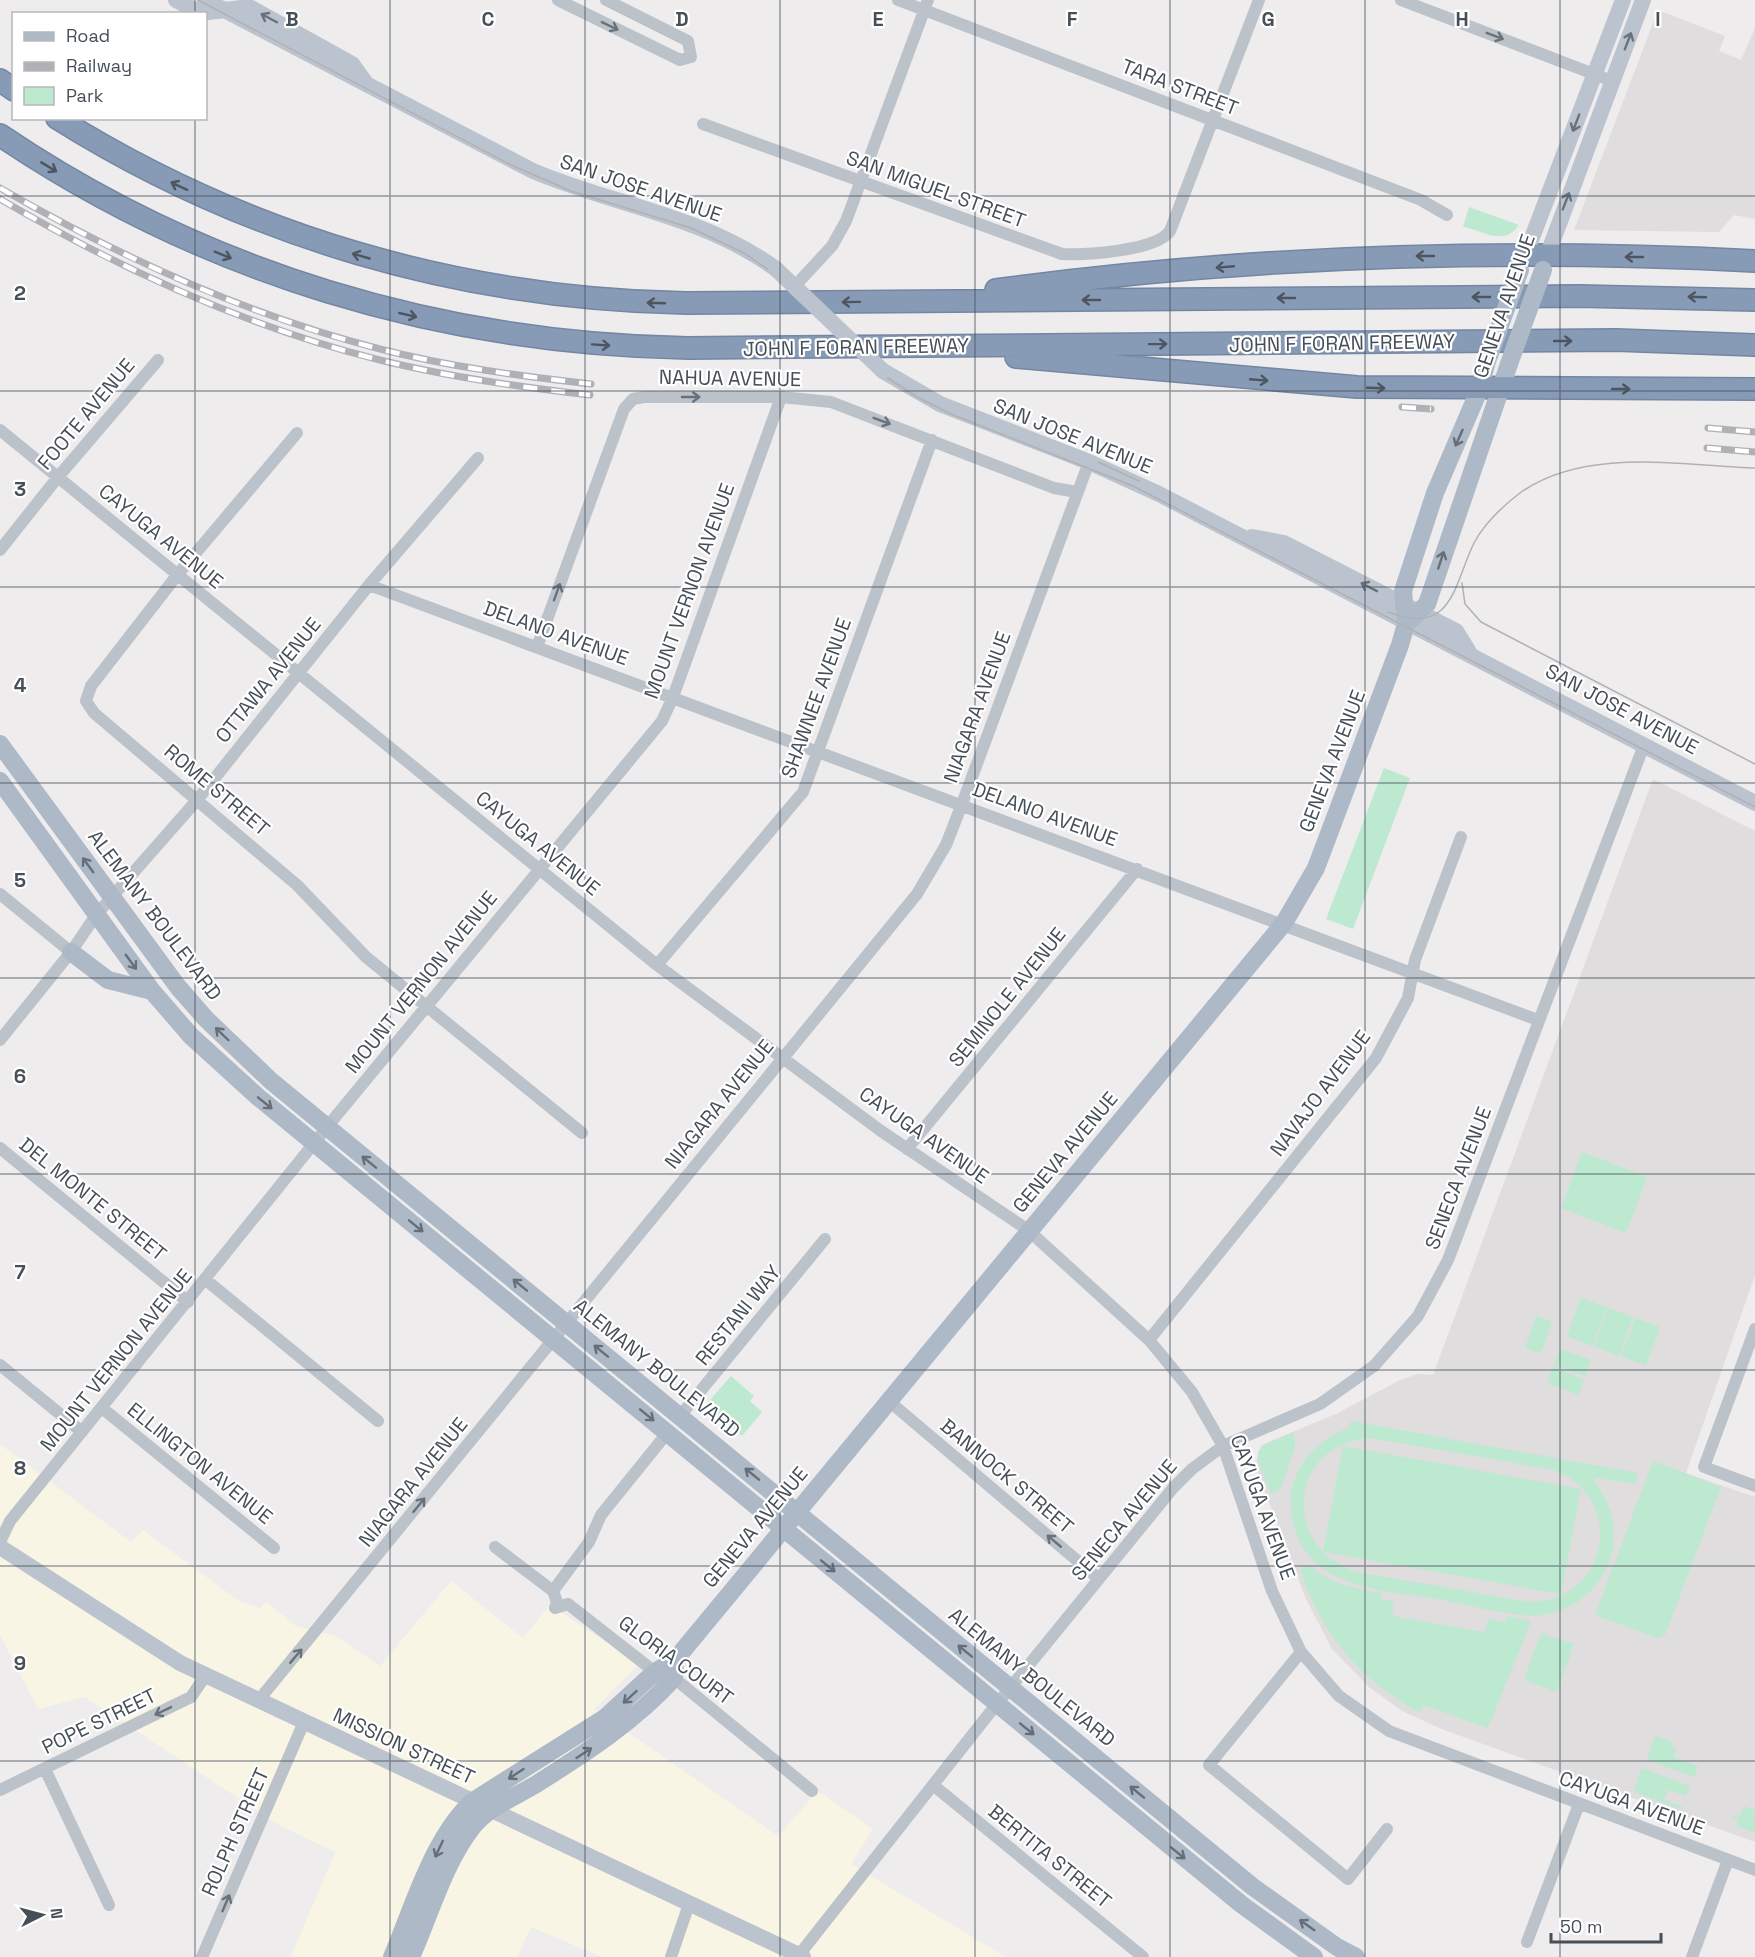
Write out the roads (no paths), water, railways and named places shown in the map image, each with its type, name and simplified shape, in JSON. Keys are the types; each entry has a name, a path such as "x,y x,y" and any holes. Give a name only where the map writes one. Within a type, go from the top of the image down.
{"highway":[{"path":"60,120 161,178 250,218 341,250 432,274 526,292 622,301 686,303 1579,296 1755,300"},
{"name":"JOHN F FORAN FREEWAY","path":"0,135 96,194 192,242 311,288 404,314 508,334 624,347 1617,340 1755,345"},
{"path":"910,302 1090,278 1290,261 1367,257 1522,263 1755,261"},
{"path":"911,346 1327,385 1755,389"}],"main road":[{"name":"SAN JOSE AVENUE","path":"176,0 198,12"},
{"name":"SAN JOSE AVENUE","path":"205,0 227,5 368,85 532,171 573,187 710,232 776,269 883,371 940,404 1089,462 1234,534 1410,614 1469,653 1755,803"},
{"name":"GENEVA AVENUE","path":"1410,614 1427,604 1490,388 1486,364 1522,263 1623,0"},
{"name":"GENEVA AVENUE","path":"411,1957 460,1846 471,1828 492,1810 640,1714 783,1529 1284,923 1316,868 1410,614 1403,591 1427,516 1490,388 1509,364 1643,0"},
{"name":"SAN JOSE AVENUE","path":"203,12 227,5"},
{"name":"ALEMANY BOULEVARD","path":"0,744 178,987 206,1019 271,1081 1252,1887 1356,1957"},
{"path":"0,781 152,991 191,1036 315,1143 783,1529 1241,1904 1314,1957"},
{"path":"71,952 108,980 152,991"},
{"name":"MISSION STREET","path":"0,1547 180,1663 801,1956"},
{"name":"GENEVA AVENUE","path":"392,1957 445,1837 463,1810 473,1801 606,1717 655,1672 675,1669"}],"street":[{"path":"558,0 680,60 692,57 688,41 606,0"},
{"name":"TARA STREET","path":"898,0 926,5 1212,120 1421,200 1447,215"},
{"path":"1212,120 1258,0"},
{"path":"1401,0 1612,81"},
{"path":"795,286 840,234 926,5"},
{"name":"SAN MIGUEL STREET","path":"703,124 1062,254 1148,245 1161,240 1170,231 1212,120"},
{"name":"FOOTE AVENUE","path":"0,550 58,477 158,360"},
{"name":"NAHUA AVENUE","path":"537,647 624,409 633,399 644,396 781,397 831,402 1054,488 1077,492"},
{"name":"MOUNT VERNON AVENUE","path":"0,1542 10,1521 327,1127 428,1007 538,869 662,722 781,397"},
{"name":"CAYUGA AVENUE","path":"0,430 657,965 907,1149 1028,1230 1149,1340 1192,1392 1223,1446 1272,1591 1301,1652 1339,1696 1389,1731 1755,1869"},
{"name":"ROME STREET","path":"297,433 178,574 91,686 86,701 94,713 297,885 366,957 582,1133"},
{"name":"SHAWNEE AVENUE","path":"657,965 803,792 932,440"},
{"name":"OTTAWA AVENUE","path":"0,1040 71,952 96,915 198,799 369,585 478,458"},
{"name":"NIAGARA AVENUE","path":"258,1701 917,894 946,845 1089,462"},
{"name":"DELANO AVENUE","path":"369,585 1284,923 1538,1020"},
{"name":"SENECA AVENUE","path":"801,1956 997,1704 1173,1488 1192,1469 1223,1446 1320,1404 1350,1384 1374,1366 1418,1316 1448,1260 1644,745"},
{"name":"NAVAJO AVENUE","path":"1149,1340 1376,1058 1408,998 1415,960 1461,837"},
{"name":"SEMINOLE AVENUE","path":"907,1149 1137,869"},
{"path":"0,894 71,952"},
{"name":"DEL MONTE STREET","path":"0,1148 188,1302"},
{"name":"RESTANI WAY","path":"680,1416 825,1239"},
{"path":"206,1280 378,1421"},
{"path":"1755,1329 1704,1467 1755,1486"},
{"path":"0,1365 82,1432"},
{"name":"BANNOCK STREET","path":"890,1402 1099,1579"},
{"name":"ELLINGTON AVENUE","path":"102,1408 274,1548"},
{"path":"495,1547 553,1591 590,1542 601,1515 668,1432"},
{"name":"GLORIA COURT","path":"553,1591 557,1602 555,1608 568,1604 655,1672"},
{"path":"1301,1652 1209,1765 1348,1879 1387,1829"},
{"name":"GLORIA COURT","path":"675,1669 813,1791"},
{"name":"POPE STREET","path":"0,1790 191,1697 206,1675"},
{"name":"ROLPH STREET","path":"202,1957 304,1722"},
{"path":"45,1769 109,1905"},
{"name":"BERTITA STREET","path":"933,1785 1143,1957"},
{"path":"1527,1942 1579,1804"},
{"path":"1692,1957 1728,1860"},
{"path":"671,1957 689,1904"}],"tram line":[{"path":"198,0 511,165 571,191 691,228 744,253 782,279 877,371 917,397 951,414 1133,486 1755,807"},
{"path":"1098,462 1139,481"},
{"path":"1388,612 1409,618 1426,618 1438,612 1448,603 1474,543 1483,529 1520,493 1545,479 1573,469 1633,462 1755,468"},
{"path":"1462,583 1465,604 1481,622 1755,764"}],"railway":[{"path":"0,188 91,237 185,282 281,319 380,349 433,361 591,384"},
{"path":"0,199 90,249 137,272 232,313 281,331 380,360 432,372 590,395"},
{"path":"1402,407 1431,409"},
{"path":"1708,428 1755,432"},
{"path":"1707,448 1755,452"}]}
